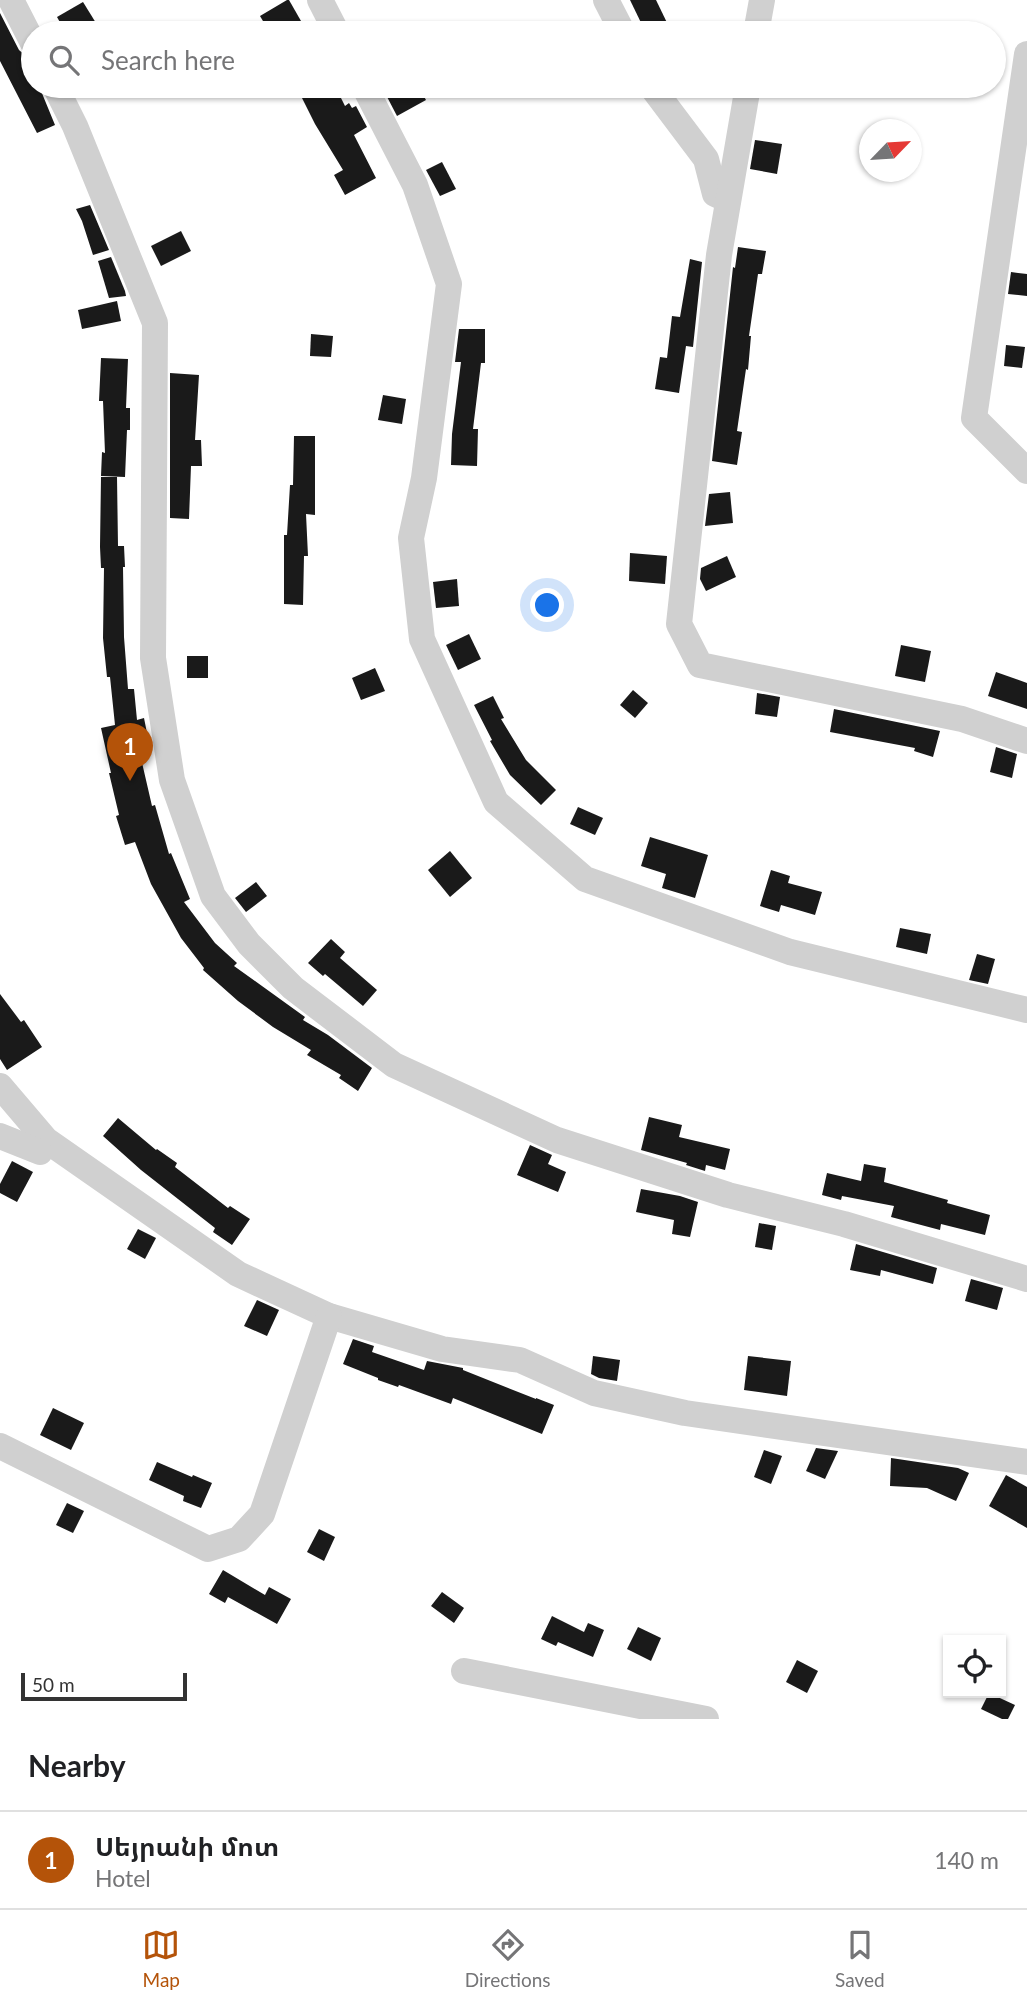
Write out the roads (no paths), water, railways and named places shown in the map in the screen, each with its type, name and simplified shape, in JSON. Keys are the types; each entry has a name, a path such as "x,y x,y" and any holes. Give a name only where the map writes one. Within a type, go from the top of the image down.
{"street":[{"path":"12,0 22,21"},
{"path":"320,0 331,21"},
{"path":"606,0 617,21"},
{"path":"759,21 762,0"},
{"path":"1027,54 974,418 1027,471"},
{"path":"61,98 75,126 155,323 153,658 172,780 213,896 249,944 293,988 394,1065 557,1140 729,1195 844,1224 1027,1279"},
{"path":"370,98 415,185 449,284 424,478 411,538 422,639 496,802 585,879 790,953 1027,1010"},
{"path":"660,98 706,159 715,194 728,200"},
{"path":"746,98 719,255 679,624 701,665 962,719 1027,741"},
{"path":"0,1086 46,1140 239,1274 329,1316 442,1349 520,1360 594,1392 685,1413 1027,1462"},
{"path":"0,1136 40,1152"},
{"path":"0,1446 208,1549 239,1539 262,1514 329,1316"},
{"path":"464,1671 706,1719"}],"place":[{"name":"Սեյրանի մոտ","path":"130,781"}]}
